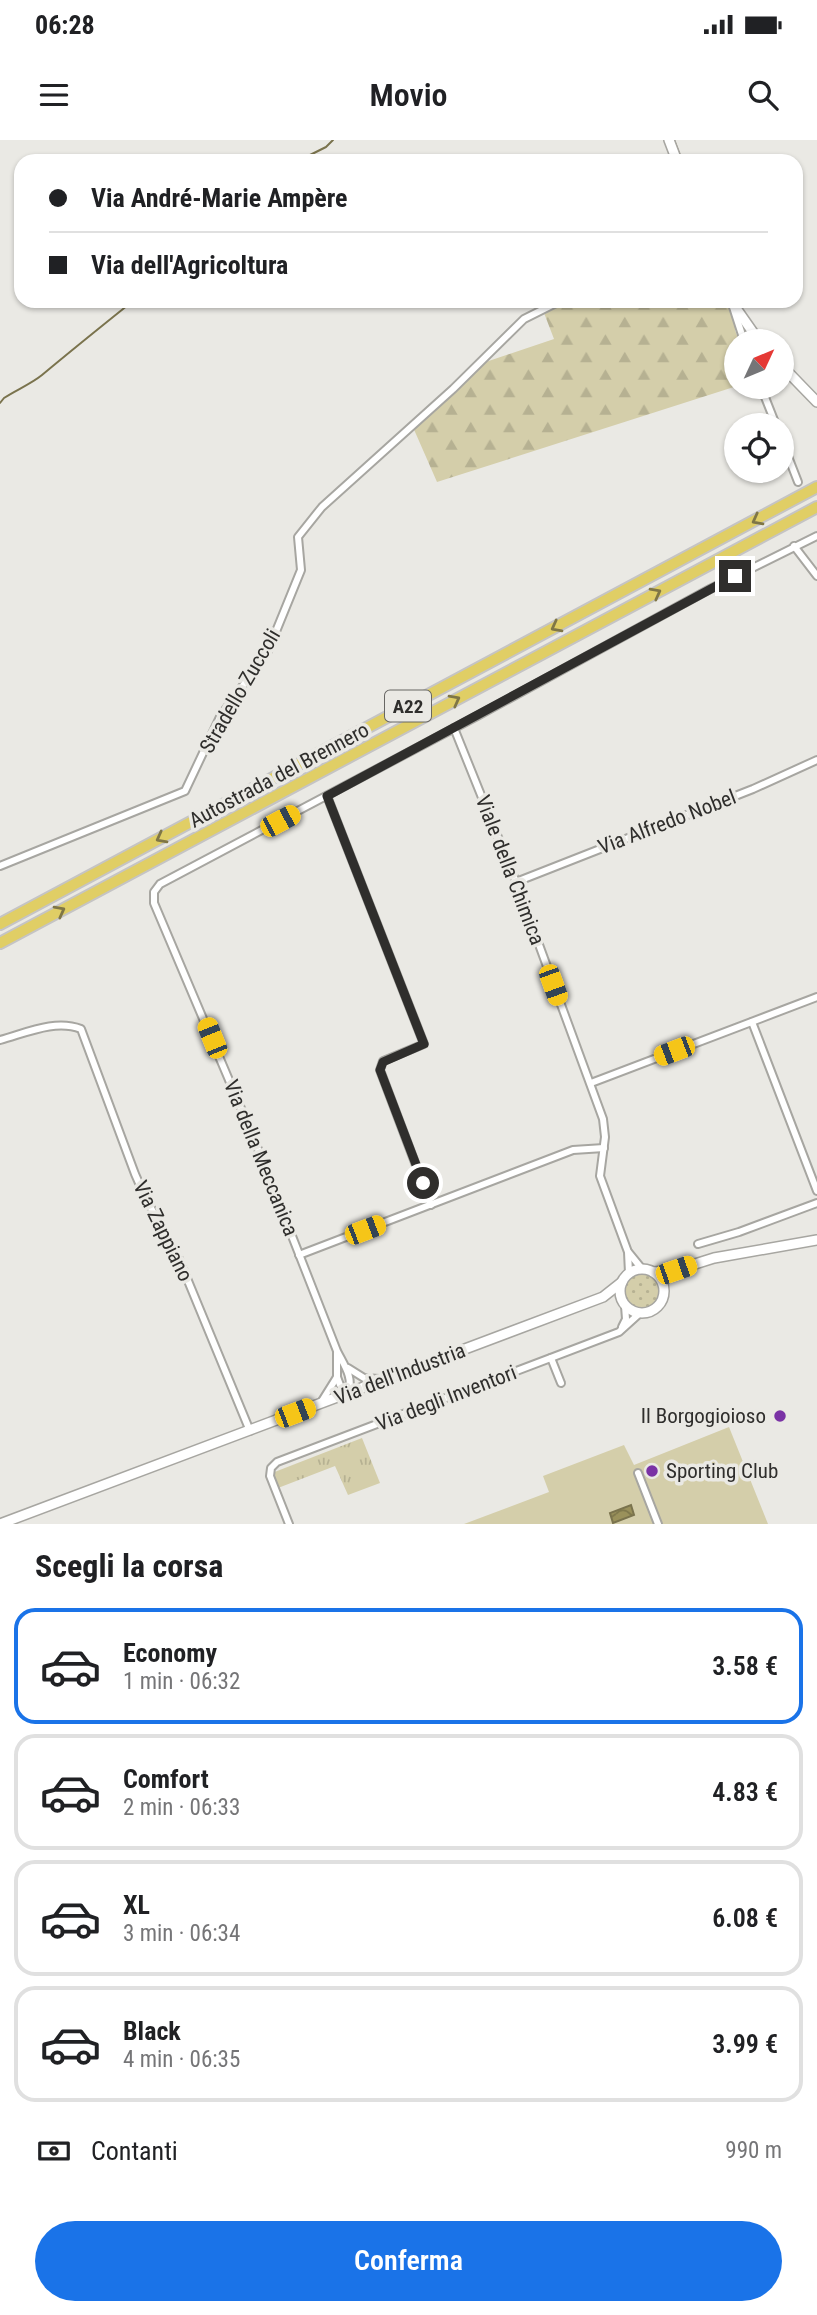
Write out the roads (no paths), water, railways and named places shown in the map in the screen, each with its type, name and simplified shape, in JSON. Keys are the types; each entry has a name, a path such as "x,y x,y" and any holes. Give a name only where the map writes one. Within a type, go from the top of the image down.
{"highway":[{"name":"Autostrada del Brennero","path":"0,924 817,487"},
{"name":"Autostrada del Brennero","path":"0,943 817,507"}],"street":[{"name":"Stradello Zuccoli","path":"0,866 185,791 220,717 268,651 301,570 298,537 321,507 453,389 524,319 546,308"},
{"path":"733,308 740,329"},
{"path":"736,308 751,329"},
{"path":"794,378 817,402"},
{"path":"794,472 798,482"},
{"path":"431,1205 380,1070 383,1062 424,1044 327,796 817,536"},
{"path":"794,546 817,576"},
{"name":"Viale della Chimica","path":"454,729 516,882 591,1083 605,1129 600,1176 628,1252 629,1273"},
{"name":"Via Alfredo Nobel","path":"516,882 753,789 817,760"},
{"name":"Via della Meccanica","path":"327,796 160,884 153,892 155,903 351,1381 348,1393"},
{"path":"591,1083 817,997"},
{"path":"752,1022 817,1191"},
{"name":"Via Zappiano","path":"0,1040 56,1025 81,1029 135,1174 179,1259 250,1431"},
{"path":"299,1255 573,1150 604,1148"},
{"path":"698,1244 817,1203"},
{"path":"620,1332 626,1319 620,1293 622,1282 629,1273 642,1269 653,1272 676,1270 714,1258 817,1240"},
{"name":"Viale della Chimica","path":"628,1252 642,1269"},
{"path":"603,1297 640,1313 650,1312 658,1307 664,1286 676,1270"},
{"path":"653,1272 664,1286"},
{"name":"Via dell'Industria","path":"0,1524 603,1297 622,1282"},
{"name":"Via degli Inventori","path":"289,1524 270,1476 273,1465 280,1460 620,1332 640,1313"},
{"name":"Via della Meccanica","path":"337,1352 337,1377"},
{"name":"Via della Meccanica","path":"337,1352 347,1367 358,1375 370,1380 384,1379"},
{"path":"551,1358 561,1383"},
{"path":"337,1377 348,1393"},
{"path":"318,1405 337,1377"},
{"path":"638,1473 658,1524"}],"water":[{"path":"631,1505 634,1515 613,1523 610,1513"}],"waterway":[{"path":"312,154 333,140"},
{"path":"674,140 679,154"},
{"path":"0,403 42,375 124,308"}],"place":[{"name":"Il Borgogioioso","path":"780,1416"},
{"name":"Sporting Club","path":"652,1471"}]}
